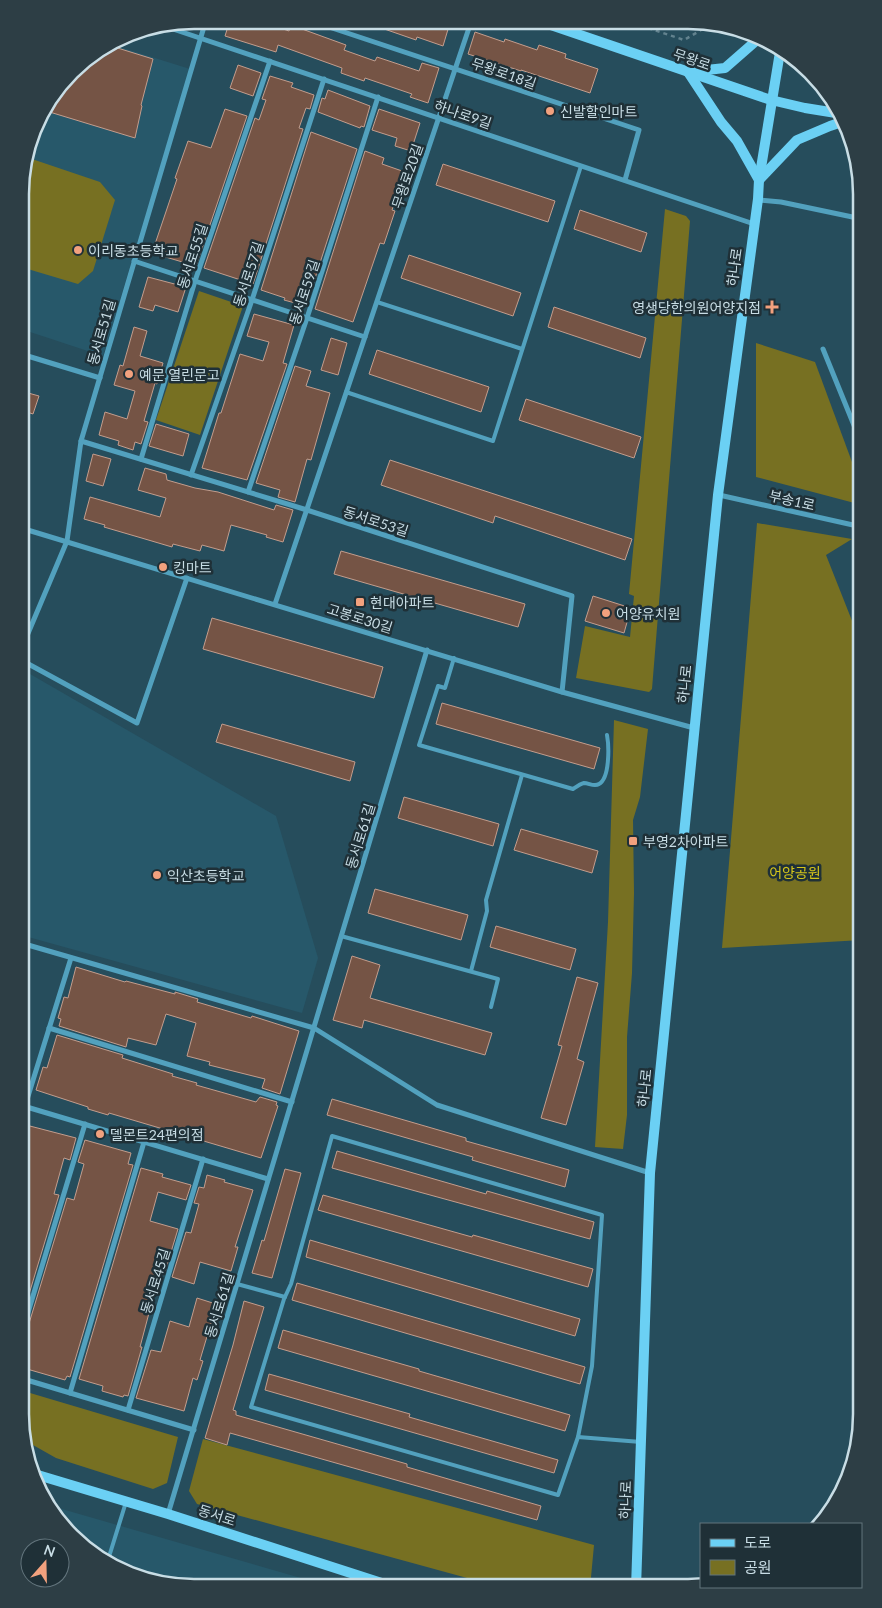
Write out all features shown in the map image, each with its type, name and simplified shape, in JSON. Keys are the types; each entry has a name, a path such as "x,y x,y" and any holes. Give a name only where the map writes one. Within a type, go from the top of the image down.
{"street":[{"name":"동서로51길","path":"29,631 67,541 81,441 204,29"},
{"name":"무왕로18길","path":"336,29 639,130 625,180"},
{"name":"무왕로20길","path":"275,604 469,29"},
{"name":"무왕로","path":"562,29 771,100 831,112"},
{"name":"하나로9길","path":"176,30 754,224"},
{"path":"754,43 725,68 688,72 736,142 759,180 797,140 837,124"},
{"name":"하나로","path":"636,1579 650,1174 718,495 758,200 759,180 779,57"},
{"name":"동서로55길","path":"141,459 195,281 270,61"},
{"name":"동서로57길","path":"191,475 252,300 324,79"},
{"name":"동서로59길","path":"248,492 307,318 378,98"},
{"path":"758,200 781,202 853,217"},
{"path":"134,261 365,337"},
{"path":"823,348 853,419"},
{"path":"29,356 100,378"},
{"name":"동서로53길","path":"81,441 307,510 572,596 562,692"},
{"name":"부송1로","path":"718,495 853,525"},
{"name":"고봉로30길","path":"29,530 562,692 694,728"},
{"path":"29,664 137,723 187,578"},
{"name":"동서로61길","path":"168,1514 427,650"},
{"path":"29,946 314,1028 437,1105 650,1174"},
{"path":"29,1086 71,958"},
{"path":"49,1028 292,1102"},
{"path":"29,1108 268,1179"},
{"path":"29,1309 85,1124"},
{"path":"70,1393 144,1142"},
{"name":"동서로45길","path":"128,1410 203,1159"},
{"path":"29,1381 194,1430"},
{"name":"동서로","path":"41,1476 168,1514 369,1579"}],"lane":[{"path":"346,392 493,441 581,166"},
{"path":"377,302 522,349"},
{"path":"454,658 445,688 438,686 419,745 573,789 584,783 593,785 603,781 608,764 609,745 607,735"},
{"path":"471,971 487,911 486,900 522,774"},
{"path":"341,936 498,979 491,1007"},
{"path":"332,1136 602,1215 592,1366 578,1436 558,1495 251,1407 285,1297 291,1284 332,1136"},
{"path":"237,1284 285,1297"},
{"path":"578,1436 641,1442"},
{"path":"109,1556 126,1502"}],"path":[{"path":"651,29 684,40 702,29"}],"shaded area":[{"name":"이리동초등학교","path":"119,47 190,69 103,356 29,332 30,172 34,151 41,131 63,93 93,63"},
{"name":"익산초등학교","path":"30,674 276,816 318,958 302,1013 29,937"},
{"path":"58,1508 304,1579 194,1579 172,1578 151,1574 111,1557 93,1545 77,1531"}],"green space":[{"path":"32,159 100,182 115,200 93,271 78,284 29,269 29,194"},
{"path":"665,209 686,216 690,221 652,689 649,692 576,678 585,626 630,637 634,596 629,594"},
{"path":"199,291 243,306 200,435 156,420"},
{"path":"756,343 815,362 853,465 853,503 756,477"},
{"name":"어양공원","path":"757,523 852,539 826,555 853,623 853,941 722,948"},
{"path":"614,720 648,729 640,797 633,820 632,973 627,1037 627,1115 623,1149 595,1147 608,922"},
{"path":"29,1393 178,1437 167,1483 153,1489 56,1458 33,1445 30,1436"},
{"path":"203,1439 594,1545 591,1579 471,1579 197,1504 189,1491"}],"building":[{"path":"227,29 283,29 289,31 290,29 302,29 346,45 344,50 375,61 377,57 419,71 422,63 439,68 428,103 410,97 412,94 365,78 364,81 341,73 342,68 278,45 276,52 225,36"},
{"path":"384,29 448,29 443,46 417,37 416,40"},
{"path":"475,32 504,42 505,39 537,50 539,45 566,54 565,58 598,69 590,93 468,54"},
{"path":"117,48 153,59 135,138 50,112 63,93 85,70"},
{"path":"238,65 261,73 253,96 230,88"},
{"path":"270,76 293,83 291,87 314,95 310,109 306,108 299,128 303,129 253,284 204,268 255,118 259,120 266,100 262,99"},
{"path":"328,90 370,106 364,127 361,126 360,128 318,112 322,98 325,99"},
{"path":"225,109 247,116 196,266 152,253 188,141 211,148"},
{"path":"379,109 420,123 411,151 395,146 397,138 372,130"},
{"path":"311,132 357,149 306,306 284,300 285,298 261,290"},
{"path":"365,151 384,158 382,164 405,172 392,210 395,211 384,244 380,243 353,322 315,309"},
{"path":"443,164 555,201 548,222 436,185"},
{"path":"580,210 647,233 641,252 574,229"},
{"path":"409,255 521,293 513,316 401,278"},
{"path":"148,277 186,287 178,312 155,305 153,311 139,307"},
{"path":"554,307 646,338 640,358 548,327"},
{"path":"254,314 294,325 283,363 287,364 247,480 202,468 240,354 263,361 269,342 247,336"},
{"path":"134,327 147,331 140,356 163,363 144,421 148,422 141,444 135,442 133,450 118,445 119,441 99,435 105,412 127,419 135,391 114,385 120,365 123,366"},
{"path":"331,338 347,343 338,375 321,370"},
{"path":"377,350 489,387 481,412 369,374"},
{"path":"295,366 311,371 306,386 330,393 311,460 307,459 295,502 278,497 280,490 256,483"},
{"path":"29,393 39,396 33,414 29,413"},
{"path":"526,399 641,437 634,458 519,420"},
{"path":"156,424 189,434 183,456 149,446"},
{"path":"93,454 111,459 103,486 86,481"},
{"path":"390,460 632,539 625,560 495,516 493,523 381,485"},
{"path":"145,468 166,474 167,480 195,488 218,492 274,510 276,505 293,510 283,542 266,537 267,535 231,525 224,551 202,545 200,551 173,544 172,547 104,527 105,525 84,519 90,497 160,517 166,498 138,490"},
{"path":"341,551 525,604 518,627 334,574"},
{"path":"593,596 631,608 624,633 585,621"},
{"path":"212,618 383,667 374,698 203,649"},
{"path":"442,703 600,748 594,769 436,724"},
{"path":"222,724 355,762 350,781 216,742"},
{"path":"404,797 499,824 493,846 398,818"},
{"path":"521,829 598,851 592,873 514,850"},
{"path":"375,889 468,915 461,940 368,913"},
{"path":"496,926 576,949 570,970 490,947"},
{"path":"352,956 380,965 370,998 492,1033 485,1055 364,1020 362,1028 333,1020"},
{"path":"76,967 125,982 175,994 175,992 198,999 197,1002 251,1018 252,1016 299,1031 280,1094 262,1088 265,1079 209,1065 210,1062 187,1056 196,1023 166,1014 156,1045 128,1038 126,1047 59,1026 61,1019 58,1018 64,997 68,998"},
{"path":"577,977 598,983 577,1059 584,1062 566,1125 541,1118 562,1046 558,1045"},
{"path":"57,1035 123,1055 122,1058 173,1074 172,1076 197,1083 196,1085 256,1102 260,1097 277,1102 276,1105 278,1106 261,1158 109,1113 108,1115 88,1109 88,1107 36,1090 43,1067 47,1068"},
{"path":"332,1099 466,1138 466,1141 569,1170 565,1187 472,1160 473,1157 327,1115"},
{"path":"29,1126 76,1138 70,1160 64,1158 54,1194 59,1195 29,1294"},
{"path":"85,1140 131,1153 128,1164 133,1165 70,1377 67,1376 65,1380 29,1370 29,1323 67,1198 74,1200 84,1164 78,1162"},
{"path":"337,1151 486,1194 487,1191 594,1222 590,1239 332,1168"},
{"path":"141,1168 163,1174 162,1177 191,1185 186,1200 158,1192 150,1221 178,1229 164,1275 161,1274 158,1279 128,1396 124,1395 123,1397 102,1391 103,1386 79,1379"},
{"path":"285,1169 301,1173 272,1278 252,1273 262,1240 264,1241"},
{"path":"207,1175 253,1190 235,1247 238,1247 231,1271 200,1262 194,1284 172,1277 186,1232 191,1233 199,1204 194,1203 199,1187 204,1188"},
{"path":"323,1195 593,1269 588,1287 318,1210"},
{"path":"310,1240 580,1319 575,1336 306,1257"},
{"path":"297,1283 585,1367 580,1384 292,1300"},
{"path":"197,1298 219,1305 213,1324 211,1323 200,1360 203,1361 197,1380 193,1378 184,1411 136,1398 151,1350 161,1352 170,1321 189,1327"},
{"path":"244,1301 264,1307 233,1410 236,1411 236,1415 407,1464 407,1467 541,1506 537,1520 230,1433 227,1445 205,1438"},
{"path":"283,1330 570,1415 565,1431 278,1348"},
{"path":"269,1374 410,1414 409,1417 558,1460 554,1473 265,1390"}],"place":[{"name":"신발할인마트","path":"550,111"},
{"name":"이리동초등학교","path":"78,250"},
{"name":"영생당한의원어양지점","path":"772,307"},
{"name":"예문 열린문고","path":"129,374"},
{"name":"킹마트","path":"163,567"},
{"name":"현대아파트","path":"360,602"},
{"name":"어양유치원","path":"606,613"},
{"name":"부영2차아파트","path":"633,841"},
{"name":"익산초등학교","path":"157,875"},
{"name":"델몬트24편의점","path":"100,1134"}]}
